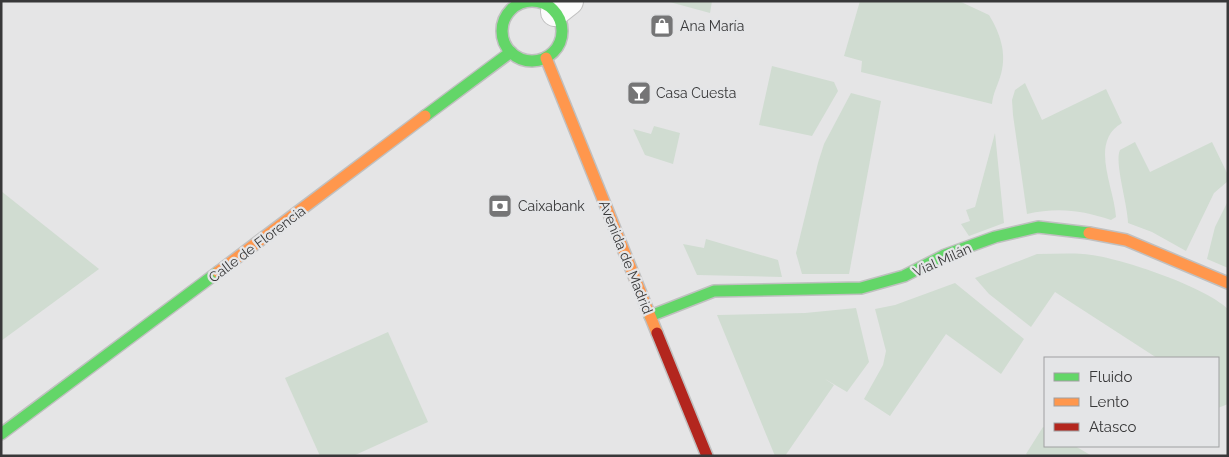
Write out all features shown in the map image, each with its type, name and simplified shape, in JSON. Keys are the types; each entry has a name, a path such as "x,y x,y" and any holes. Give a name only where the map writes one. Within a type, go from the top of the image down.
{"street":[{"path":"534,1 562,7 562,32 560,43 554,52 546,58 534,61 522,59 511,52 505,43 504,26 511,10 520,2 534,1"},
{"name":"Calle de Florencia","path":"1,434 511,52"},
{"name":"Avenida de Madrid","path":"546,58 708,456"},
{"name":"Vial Milán","path":"650,316 714,291 732,289 797,291 861,288 904,276 945,256 995,237 1038,228 1067,229 1126,240 1228,283"}],"shaded area":[{"path":"666,1 712,1 710,13"},
{"path":"860,1 959,1 989,15 999,36 1003,51 1003,66 992,104 861,72 862,61 844,56"},
{"path":"772,66 834,82 838,91 812,136 759,125"},
{"path":"1025,83 1042,120 1106,89 1122,123 1112,131 1107,141 1105,153 1116,217 1111,220 1080,212 1059,210 1027,214 1012,100 1015,90"},
{"path":"851,93 881,101 849,274 802,274 796,253 818,163 824,144"},
{"path":"654,126 680,133 673,164 645,155 633,129 651,134"},
{"path":"995,133 1004,223 969,236 961,224 970,221 966,210 975,207"},
{"path":"1135,142 1150,172 1212,142 1228,175 1228,181 1214,193 1186,251 1152,232 1128,223 1119,156 1120,150"},
{"path":"1,191 99,269 1,341"},
{"path":"1228,201 1228,268 1207,259 1215,227"},
{"path":"706,239 778,260 782,277 697,275 683,244 704,248"},
{"path":"1037,254 1083,254 1137,266 1200,291 1228,309 1228,404 1219,408 1219,357 1155,357 1055,292 1031,327 989,294 975,278"},
{"path":"955,283 1024,339 1001,374 946,334 890,416 864,399 883,365 886,351 875,309 895,305"},
{"path":"856,308 869,362 847,392 825,379 834,385 785,456 775,456 717,315 805,313"},
{"path":"388,332 428,422 353,456 320,456 285,378"},
{"path":"1043,427 1044,447 1077,447 1092,456 1028,456 1026,454"}],"traffic: fast":[{"path":"532,1 548,6 553,10 557,15 562,31 557,47 553,52 548,56 532,61 516,56 511,52 507,47 502,31 507,15 511,10 516,6 532,1"},
{"path":"425,116 511,52"},
{"path":"650,316 714,291 861,288 904,276 945,255 995,237 1038,227 1089,233"},
{"path":"1,434 218,272"}],"traffic: slow":[{"path":"546,58 657,333"},
{"path":"218,272 425,116"},
{"path":"1089,233 1126,240 1228,283"}],"traffic: jam":[{"path":"657,333 707,456"}],"place":[{"name":"Ana María","path":"662,26"},
{"name":"Casa Cuesta","path":"639,93"},
{"name":"Caixabank","path":"500,206"}]}
